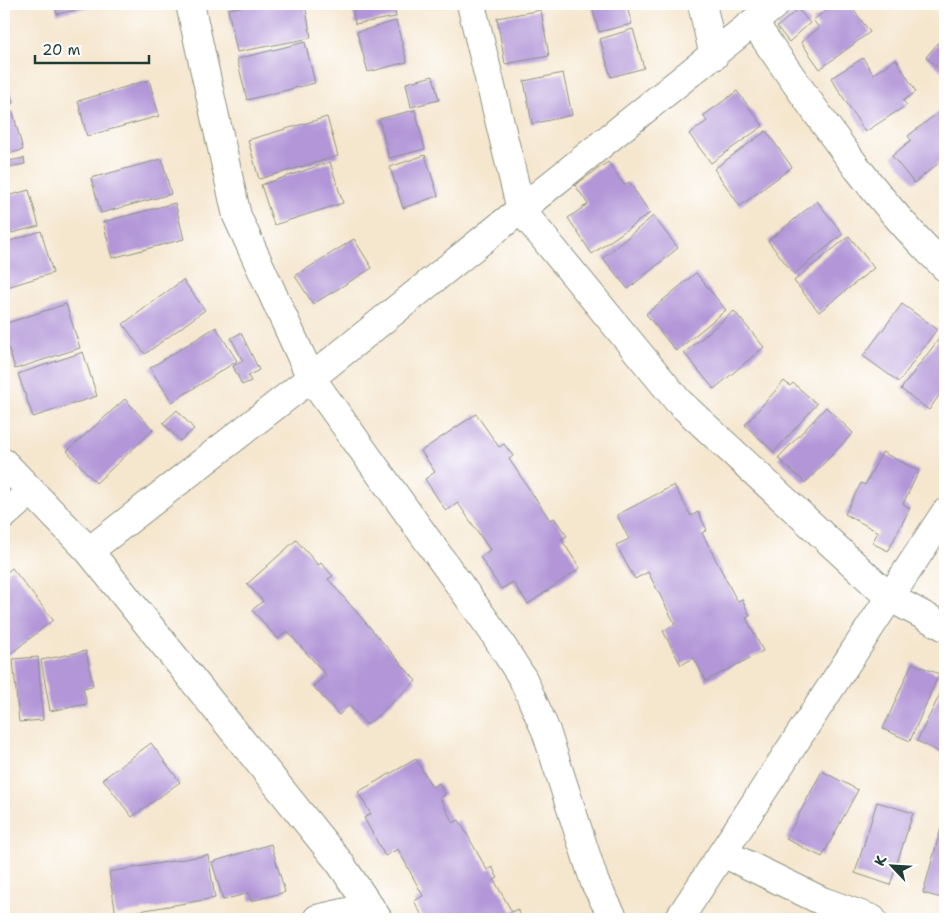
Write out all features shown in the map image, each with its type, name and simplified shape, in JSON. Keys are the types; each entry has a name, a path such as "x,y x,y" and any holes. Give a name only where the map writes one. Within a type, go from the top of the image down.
{"street":[{"path":"190,4 237,216 311,378 492,630 523,679 546,731 595,883 614,919"},
{"path":"472,4 521,210 678,400 889,597 945,626"},
{"path":"702,4 714,56"},
{"path":"89,551 311,378 714,56 776,4"},
{"path":"754,23 828,129 880,195 945,267"},
{"path":"4,462 89,551 340,863 374,913 317,919"},
{"path":"4,515 31,491"},
{"path":"679,919 945,513"},
{"path":"723,853 822,901 872,919"}],"building":[{"path":"55,4 100,4 100,5 57,14"},
{"path":"257,4 305,4 311,38 237,52 228,9"},
{"path":"352,4 394,4 396,17 355,24"},
{"path":"591,4 626,4 632,24 599,32"},
{"path":"835,4 849,4 870,32 820,69 801,42 819,28 813,20"},
{"path":"798,9 810,23 789,42 777,27"},
{"path":"541,10 549,56 505,64 497,18"},
{"path":"396,21 407,62 368,72 357,32"},
{"path":"633,29 644,68 611,77 600,39"},
{"path":"945,35 945,74 926,57"},
{"path":"305,42 315,83 247,100 237,59"},
{"path":"863,58 873,74 896,59 916,92 903,101 907,105 865,132 831,78"},
{"path":"4,68 13,103 4,105"},
{"path":"563,73 572,115 532,124 524,81"},
{"path":"433,76 439,100 411,107 406,83"},
{"path":"149,80 159,116 87,136 78,101"},
{"path":"737,91 763,126 711,163 689,134 707,121 703,116"},
{"path":"415,110 425,149 389,158 379,119"},
{"path":"940,111 945,118 945,158 914,183 892,156 911,140 908,136"},
{"path":"13,112 23,150 4,155 4,115"},
{"path":"327,117 338,156 259,179 248,140"},
{"path":"766,131 792,167 740,206 714,169"},
{"path":"425,155 438,196 403,208 390,167"},
{"path":"24,158 25,164 4,168 4,162"},
{"path":"162,159 171,194 101,213 91,178"},
{"path":"330,162 343,203 274,225 261,185"},
{"path":"608,162 624,185 629,182 650,213 592,254 568,218 588,204 575,185"},
{"path":"29,190 39,226 4,235 4,197"},
{"path":"817,201 843,234 794,274 768,241"},
{"path":"175,203 184,239 112,258 103,222"},
{"path":"653,216 678,248 628,289 603,258"},
{"path":"41,231 53,273 4,288 4,243"},
{"path":"849,236 874,268 819,312 794,281"},
{"path":"354,239 372,268 313,304 295,276"},
{"path":"696,273 726,310 676,351 646,314"},
{"path":"183,280 205,310 145,354 123,324"},
{"path":"66,304 80,348 15,369 4,332 4,324"},
{"path":"902,304 937,329 899,382 863,356"},
{"path":"734,311 764,347 714,389 684,353"},
{"path":"216,327 237,361 172,402 150,368"},
{"path":"241,333 259,370 248,376 251,381 242,385 233,366 243,361 231,338"},
{"path":"941,336 945,339 945,387 929,410 901,389"},
{"path":"83,352 97,396 33,417 18,374"},
{"path":"784,381 790,386 793,383 817,404 774,452 745,425"},
{"path":"125,399 153,430 96,483 67,451"},
{"path":"826,407 853,433 805,483 778,458"},
{"path":"177,410 194,429 180,441 163,423"},
{"path":"476,414 499,447 504,444 513,456 509,459 550,520 554,518 567,536 561,539 580,568 528,604 513,582 501,589 480,557 490,550 458,503 446,511 425,479 435,472 421,451"},
{"path":"882,452 919,471 903,504 910,508 888,551 872,543 878,532 845,514 861,483 865,485"},
{"path":"674,485 691,516 698,512 707,530 702,533 737,601 742,599 750,616 746,618 763,651 706,681 694,658 681,665 663,631 675,624 648,572 635,579 616,545 629,539 617,515"},
{"path":"296,540 318,565 321,563 333,576 328,579 416,681 367,725 349,705 339,715 313,686 326,675 287,631 278,639 252,610 263,601 247,584"},
{"path":"12,568 53,620 4,659 4,575"},
{"path":"86,651 93,686 83,688 87,704 50,711 41,660"},
{"path":"38,657 43,720 19,722 13,659"},
{"path":"912,663 939,674 910,741 883,729"},
{"path":"945,684 945,755 917,741"},
{"path":"151,743 180,782 132,817 103,779"},
{"path":"416,759 432,787 439,783 445,795 440,798 453,823 459,820 487,870 492,867 498,878 494,880 512,912 517,909 523,919 424,919 414,901 423,896 398,849 385,856 364,818 371,814 358,792"},
{"path":"822,771 858,790 822,857 786,839"},
{"path":"877,802 913,813 890,885 855,873"},
{"path":"941,828 945,829 945,899 923,893"},
{"path":"271,844 285,892 251,901 249,893 223,900 212,862"},
{"path":"208,855 215,898 116,915 109,872"}]}
